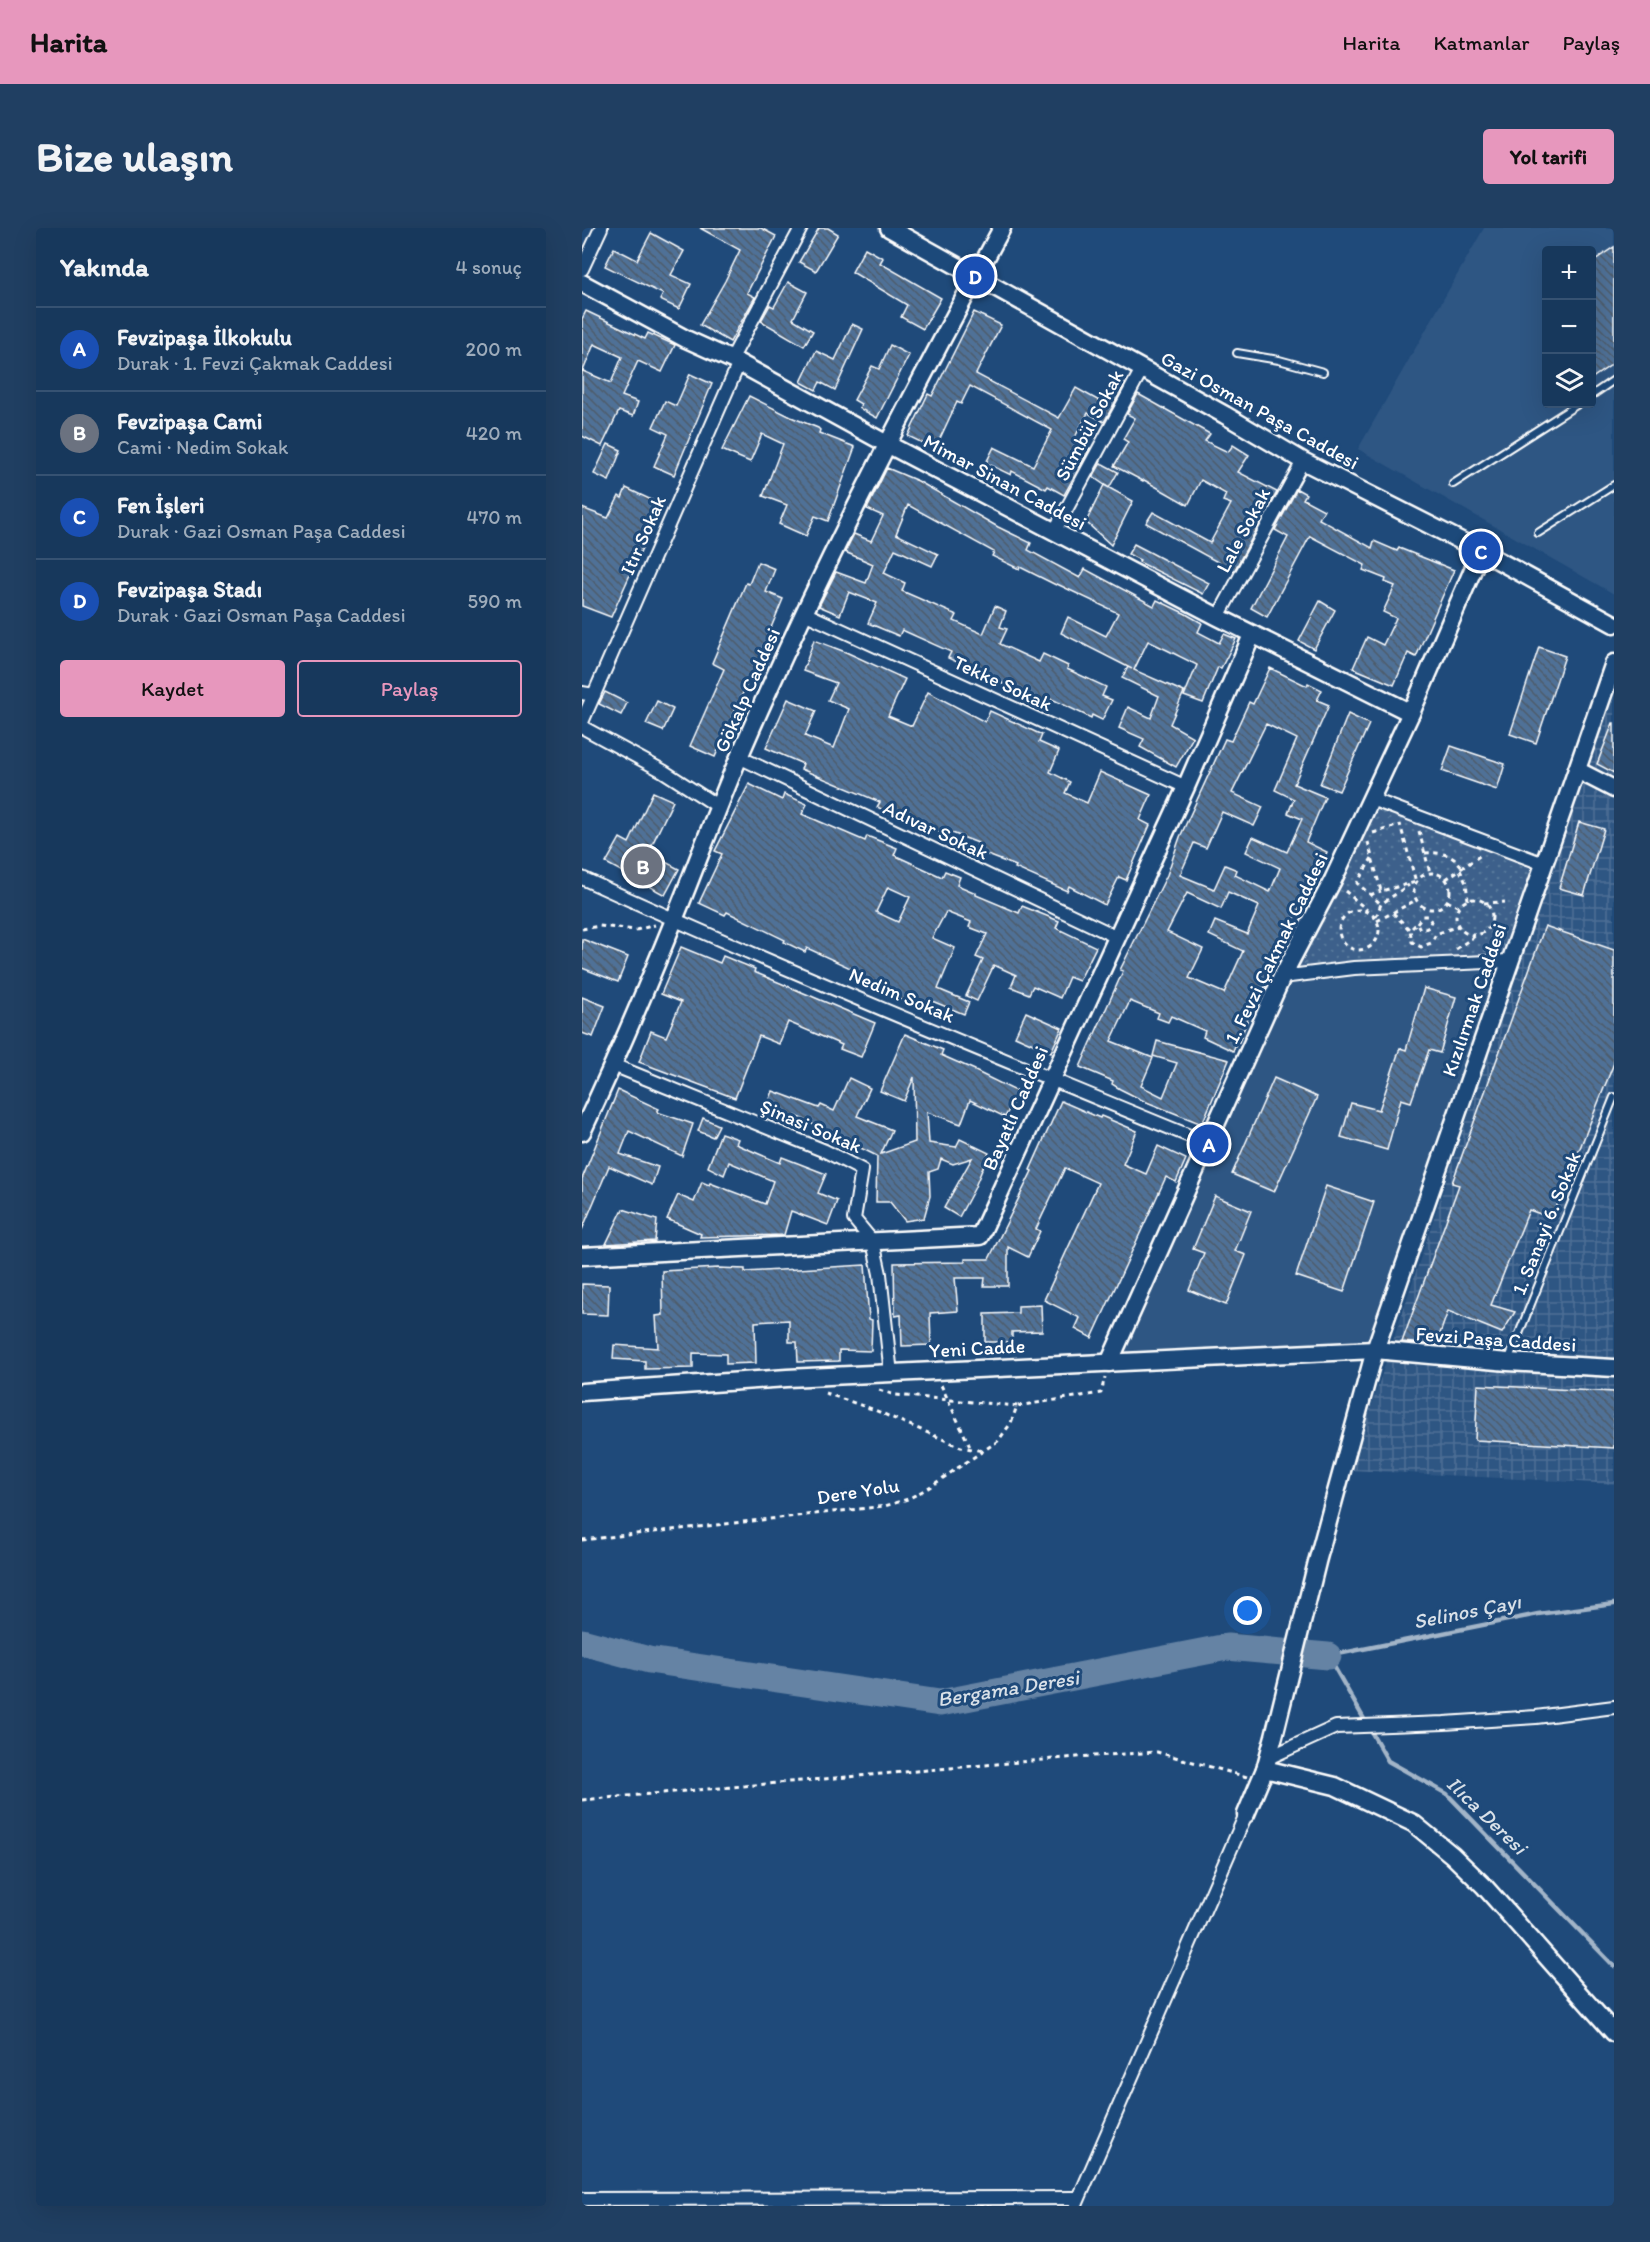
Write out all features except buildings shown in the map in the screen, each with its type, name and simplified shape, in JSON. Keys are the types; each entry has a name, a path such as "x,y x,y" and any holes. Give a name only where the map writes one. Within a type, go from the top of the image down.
{"street":[{"path":"582,269 601,228"},
{"name":"Itır Sokak","path":"582,724 588,694 735,362 801,228"},
{"name":"Gazi Osman Paşa Caddesi","path":"889,228 1226,415 1303,461 1481,551 1614,624"},
{"name":"Gökalp Caddesi","path":"582,1132 674,920 739,757 804,613 887,444 1002,228"},
{"name":"Mimar Sinan Caddesi","path":"582,283 1252,635 1411,713"},
{"name":"Sümbül Sokak","path":"1054,532 1142,369"},
{"name":"Lale Sokak","path":"1218,617 1303,461"},
{"name":"1. Fevzi Çakmak Caddesi","path":"1109,1364 1282,977 1332,879 1411,713 1481,551"},
{"name":"Tekke Sokak","path":"804,613 1186,787"},
{"name":"Bayatlı Caddesi","path":"582,1256 980,1236 1186,787 1252,635"},
{"name":"Kızılırmak Caddesi","path":"1246,1814 1274,1736 1317,1562 1375,1350 1614,663"},
{"path":"582,724 663,771 718,807"},
{"name":"Adıvar Sokak","path":"739,757 1117,937"},
{"path":"1577,770 1614,789"},
{"path":"1371,799 1544,864"},
{"name":"Nedim Sokak","path":"582,878 674,920 1051,1080 1209,1144"},
{"path":"1282,977 1354,968 1509,961"},
{"name":"Şinasi Sokak","path":"613,1065 825,1151 862,1170 854,1219 873,1242 880,1274 891,1374"},
{"name":"Fevzi Paşa Caddesi","path":"1375,1350 1508,1362 1614,1368"},
{"name":"Yeni Cadde","path":"582,1392 942,1371 1375,1350"},
{"path":"1264,1769 1336,1727 1379,1724 1444,1724 1536,1717 1614,1707"},
{"path":"1264,1769 1335,1786 1413,1823 1452,1855 1484,1886 1614,2033"},
{"path":"582,2199 1076,2202 1246,1814"}],"lane":[{"path":"1237,353 1280,360 1323,372"},
{"path":"1596,392 1614,380"},
{"path":"1453,484 1572,408"},
{"path":"1538,533 1614,485"},
{"name":"1. Sanayi 6. Sokak","path":"1508,1362 1614,1096"}],"path":[{"path":"1381,891 1366,835 1400,825 1411,814 1430,873"},
{"path":"1370,895 1416,882 1430,873 1446,879 1450,890 1447,901 1437,909 1428,909 1416,900 1414,888 1416,882 1400,825"},
{"path":"1446,879 1495,845"},
{"path":"1425,853 1448,855 1457,860 1467,883 1468,900"},
{"path":"1372,858 1357,883 1381,904"},
{"path":"1332,879 1371,914 1376,920 1379,931 1378,937 1370,947 1357,950 1345,944 1341,939 1339,926 1346,915 1358,910 1371,914"},
{"path":"1376,920 1381,904 1410,884"},
{"path":"1484,903 1491,912 1487,929 1482,933 1470,935 1464,933 1458,926 1456,918 1459,908 1468,900 1473,899 1484,903 1505,902"},
{"path":"1376,920 1416,900"},
{"path":"1447,901 1459,908"},
{"path":"1410,930 1419,918 1425,916 1428,909"},
{"path":"1393,913 1410,930 1411,940 1421,947 1431,943 1436,934 1458,926"},
{"path":"1425,916 1430,920 1430,927 1436,934"},
{"path":"582,928 599,926 636,930 674,920"},
{"path":"1417,923 1422,929 1430,927"},
{"path":"942,1371 941,1385 971,1449"},
{"path":"872,1388 895,1395 1017,1406 1101,1393"},
{"path":"818,1390 872,1409 961,1447 983,1451"},
{"name":"Dere Yolu","path":"582,1540 885,1506 909,1499 998,1441 1011,1423 1017,1406"},
{"path":"582,1800 1157,1752 1264,1769"}],"shaded area":[{"path":"1484,228 1614,228 1614,594 1358,449"},
{"path":"1614,696 1614,1484 1350,1470 1521,956"},
{"path":"1371,799 1544,864 1509,961 1282,977"},
{"path":"1509,961 1375,1350 1109,1363 1282,977"}],"waterway":[{"name":"Ilıca Deresi","path":"1614,1604 1538,1614 1328,1656 1388,1761 1447,1794 1614,1966"},
{"name":"Bergama Deresi","path":"582,1642 649,1660 940,1703 1227,1647 1328,1656"}],"place":[{"name":"Fevzipaşa Stadı","path":"975,276"},
{"name":"Fen İşleri","path":"1481,551"},
{"name":"Fevzipaşa Cami","path":"643,866"},
{"name":"Fevzipaşa İlkokulu","path":"1209,1144"}],"water label":[{"name":"Selinos Çayı","path":"1467,1611"}]}
